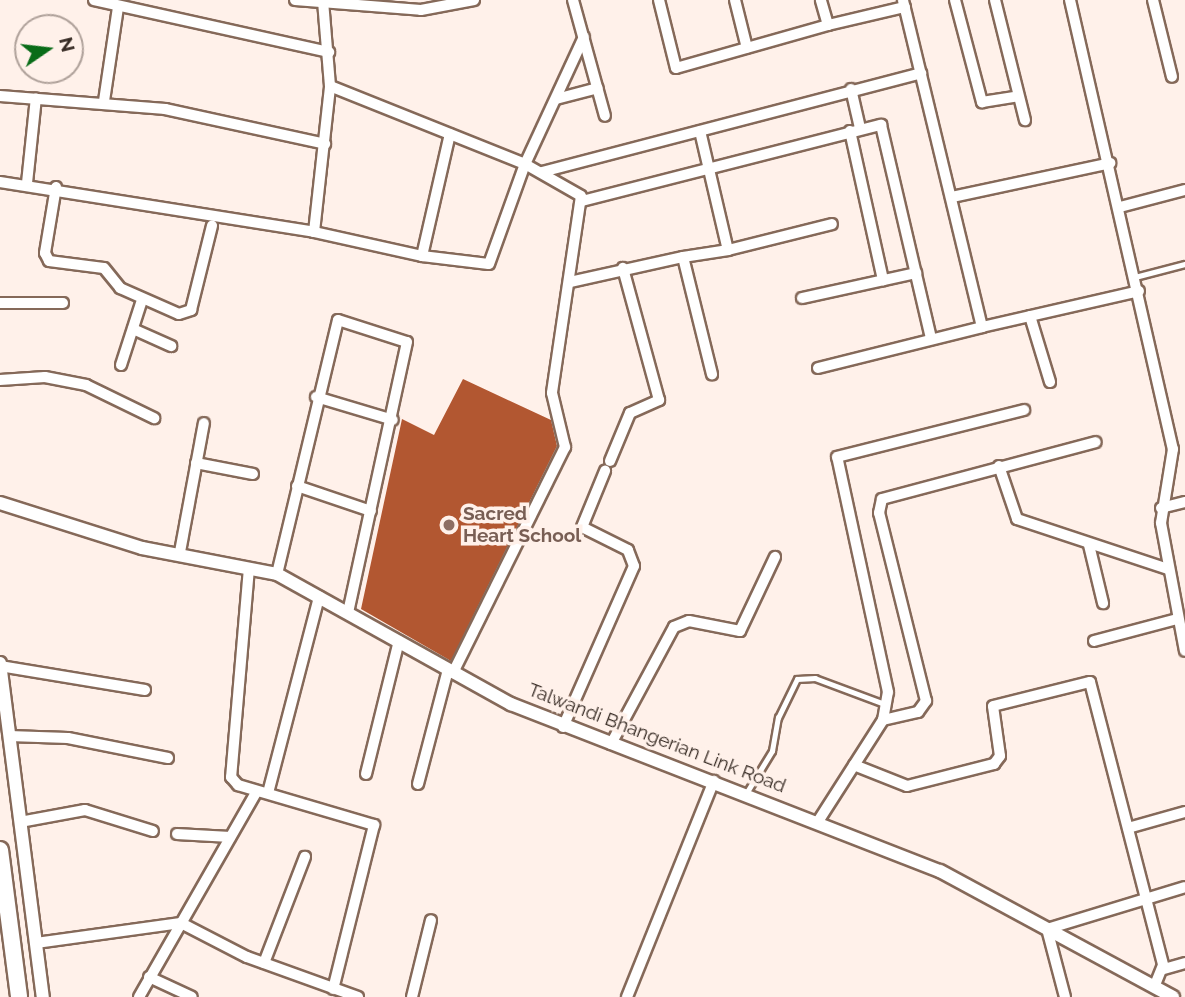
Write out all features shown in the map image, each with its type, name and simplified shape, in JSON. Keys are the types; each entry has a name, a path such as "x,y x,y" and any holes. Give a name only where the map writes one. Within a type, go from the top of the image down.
{"highway":[{"path":"0,850 19,997"}],"street":[{"path":"94,0 329,52"},
{"path":"295,0 421,10 474,0"},
{"path":"573,0 605,116"},
{"path":"659,0 676,68 904,4 982,327"},
{"path":"735,0 747,48"},
{"path":"821,0 828,25"},
{"path":"955,0 982,102 1018,96"},
{"path":"995,0 1025,120"},
{"path":"1070,0 1110,163 1174,455 1161,508 1167,569 1185,651"},
{"path":"1153,0 1172,76"},
{"path":"314,232 326,144 330,86 323,3"},
{"path":"104,101 118,7"},
{"path":"0,182 56,187 314,232 422,256 489,264 525,164 584,37"},
{"path":"542,172 850,89 921,73"},
{"path":"330,86 525,164 576,190 582,201 552,399 565,447 451,672 418,784"},
{"path":"556,99 598,88"},
{"path":"850,89 883,280"},
{"path":"0,96 104,101 326,144"},
{"path":"27,183 36,98"},
{"path":"582,201 710,170 877,124 884,129 931,338"},
{"path":"700,131 728,250"},
{"path":"422,256 450,134"},
{"path":"952,197 1110,163"},
{"path":"56,187 47,257 52,263 104,268 115,284 142,300 188,314 212,226"},
{"path":"1119,207 1185,190"},
{"path":"570,282 623,268 728,250 832,224"},
{"path":"683,257 712,374"},
{"path":"563,727 634,566 628,550 582,527 630,413 659,400 623,268"},
{"path":"802,298 916,273"},
{"path":"818,368 931,338 1139,291"},
{"path":"121,365 142,300"},
{"path":"0,303 64,303"},
{"path":"1030,316 1050,382"},
{"path":"277,574 316,397 341,318 410,345 348,612"},
{"path":"133,329 171,346"},
{"path":"0,380 46,377 86,384 155,418"},
{"path":"316,397 393,420"},
{"path":"819,820 883,720 887,704 887,676 837,457 1024,410"},
{"path":"180,552 204,423"},
{"path":"883,720 918,712 926,701 879,505 894,492 1096,442"},
{"path":"196,463 253,474"},
{"path":"999,466 1017,519 1167,569"},
{"path":"297,486 371,511"},
{"path":"1161,508 1185,502"},
{"name":"Talwandi Bhangerian Link Road","path":"0,503 142,548 180,552 277,574 451,672 563,727 819,820 940,871 1172,997"},
{"path":"1089,545 1103,603"},
{"path":"611,744 674,627 689,621 740,631 775,557"},
{"path":"249,568 230,773 235,783 374,825 332,989"},
{"path":"268,793 320,597"},
{"path":"1094,641 1177,619"},
{"path":"366,774 398,641"},
{"path":"43,997 0,664 145,690"},
{"path":"854,765 907,786 994,764 1000,756 993,706 1090,682 1164,970"},
{"path":"9,736 68,738 168,758"},
{"path":"627,997 714,781"},
{"path":"139,997 257,790"},
{"path":"20,822 85,810 153,831"},
{"path":"1128,828 1185,812"},
{"path":"177,834 230,837"},
{"path":"264,963 304,857"},
{"path":"1065,997 1047,929 1185,887"},
{"path":"412,997 431,920"},
{"path":"36,943 181,923 264,963 358,997"},
{"path":"1154,987 1164,970 1185,963"},
{"path":"149,977 192,997"}],"lane":[{"path":"1135,277 1185,264"},
{"path":"747,793 772,751 778,718 797,679 815,678 887,704"}],"building":[{"name":"Sacred Heart School","path":"463,379 551,420 557,446 451,661 361,609 402,419 434,435"}],"place":[{"name":"Sacred Heart School","path":"449,525"}]}
